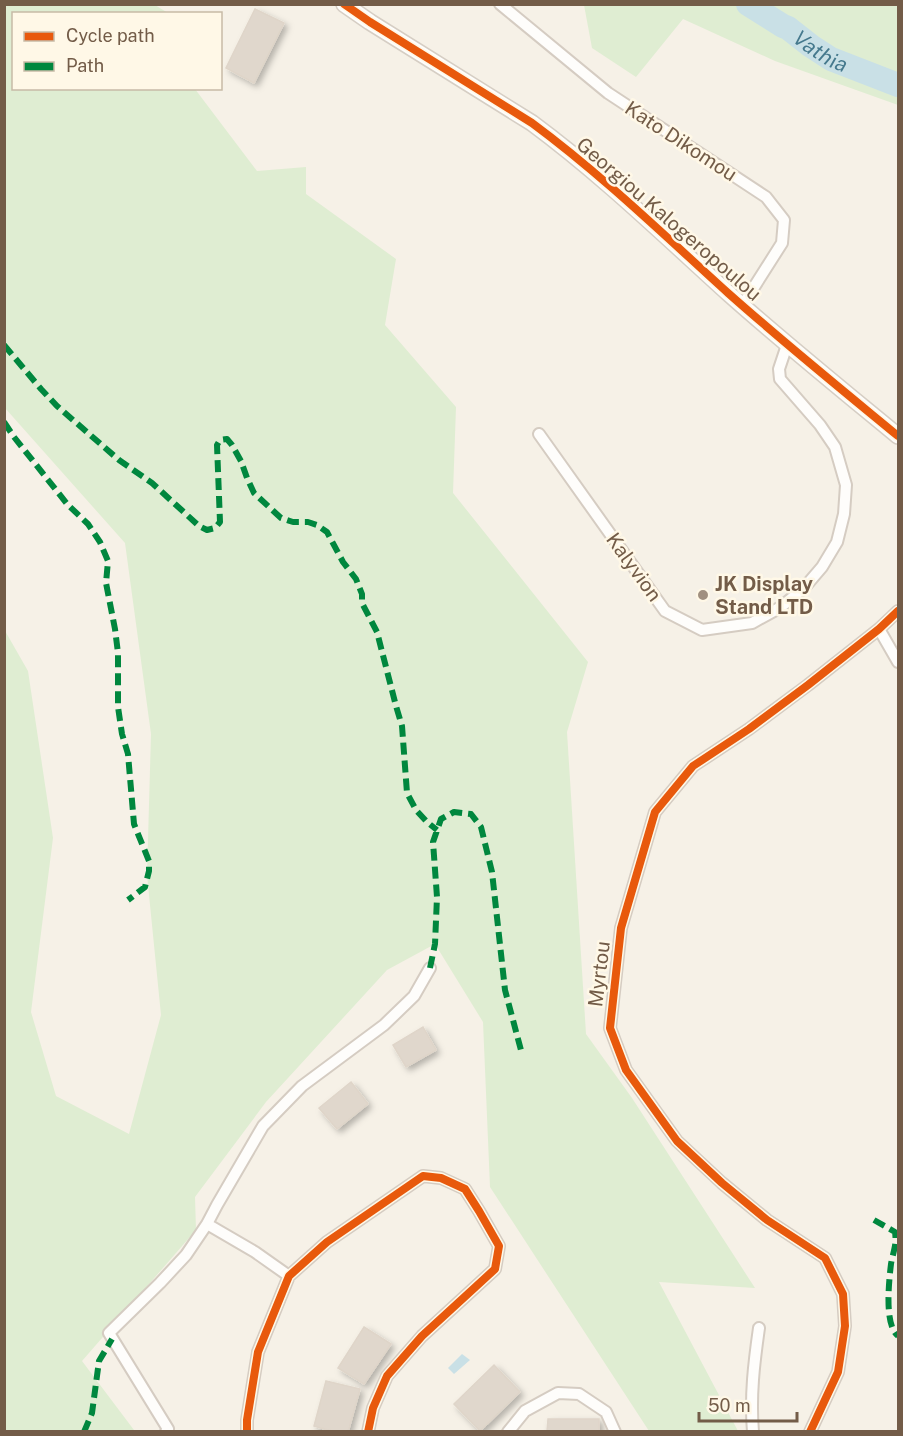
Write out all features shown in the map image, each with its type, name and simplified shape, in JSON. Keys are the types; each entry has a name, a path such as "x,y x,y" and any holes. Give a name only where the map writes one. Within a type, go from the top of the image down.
{"street":[{"name":"Georgiou Kalogeropoulou","path":"344,4 532,123 556,141 787,345 898,436"},
{"name":"Kato Dikomou","path":"500,4 608,93 766,198 772,205 784,220 782,243 742,306"},
{"name":"Kalyvion","path":"539,434 665,611 702,630 752,622 781,607 804,588 822,567 837,542 844,514 846,485 835,447 820,425 780,379 779,369 787,345"},
{"name":"Myrtou","path":"810,1431 838,1372 845,1326 843,1294 825,1258 767,1220 722,1183 677,1141 626,1071 610,1028 621,928 655,812 693,766 749,729 808,685 879,629 898,611"},
{"path":"879,629 898,662"},
{"path":"166,1431 168,1429 109,1334 186,1255 207,1224 263,1126 302,1086 384,1025 414,996 430,968"},
{"path":"247,1431 258,1352 289,1276 327,1242 423,1176 441,1178 465,1189 479,1211 499,1246 495,1269 422,1336 387,1376 373,1408 368,1431"},
{"path":"207,1224 255,1252 289,1276"},
{"path":"753,1431 751,1406 759,1328"},
{"path":"508,1431 525,1411 558,1393 579,1394 606,1412 615,1431"}],"green space":[{"path":"4,5 155,5 166,12 12,12 12,90 196,90 257,171 306,167 306,194 396,259 385,325 456,407 453,493 588,662 567,732 586,1034 632,1098 755,1288 659,1282 738,1431 649,1431 490,1187 483,1022 435,944 387,970 266,1102 195,1197 196,1230 82,1361 134,1430 5,1431 4,629 28,671 53,838 31,1012 56,1096 129,1134 161,1015 147,875 151,734 125,543 5,408"},
{"path":"584,5 898,5 898,105 775,61 683,19 636,77 592,48"}],"water":[{"path":"462,1354 470,1360 454,1374 448,1368"}],"building":[{"path":"255,9 284,23 254,83 226,68"},
{"path":"423,1027 436,1050 406,1067 393,1045"},
{"path":"351,1082 368,1104 337,1129 319,1108"},
{"path":"364,1327 391,1344 364,1384 338,1368"},
{"path":"494,1365 520,1392 480,1431 454,1404"},
{"path":"326,1381 360,1389 348,1432 335,1432 314,1426"},
{"path":"548,1419 599,1419 599,1432 547,1432"}],"waterway":[{"name":"Vathia","path":"748,4 788,28 831,59 898,85"}],"marked path":[{"path":"4,345 57,406 119,460 152,483 199,526 207,530 215,528 220,522 217,445 220,440 227,439 241,461 254,493 281,518 293,522 308,522 327,532 343,562 356,579 362,594 362,603 377,632 402,726 407,793 416,810 437,830"},
{"path":"4,422 68,505 88,524 100,542 108,561 106,583 118,653 118,707 128,754 134,824 149,861 145,887 128,900"},
{"path":"430,968 435,944 437,897 433,842 441,819 454,812 471,814 481,827 492,872 505,990 522,1054"},
{"path":"874,1220 895,1232 896,1241 891,1264 888,1302 891,1322 898,1336"},
{"path":"84,1432 92,1413 99,1361 112,1339"}],"cycle path":[{"path":"344,4 532,123 558,143 632,205 728,293 898,436"},
{"path":"810,1432 838,1372 845,1326 843,1294 825,1258 767,1220 722,1183 677,1141 626,1070 610,1028 621,928 655,812 693,766 749,729 808,685 879,629 898,611"},
{"path":"247,1432 258,1352 289,1276 327,1242 423,1176 441,1178 465,1189 479,1211 499,1246 495,1269 422,1336 387,1376 373,1408 368,1432"}],"place":[{"name":"JK Display Stand LTD","path":"703,595"}]}
